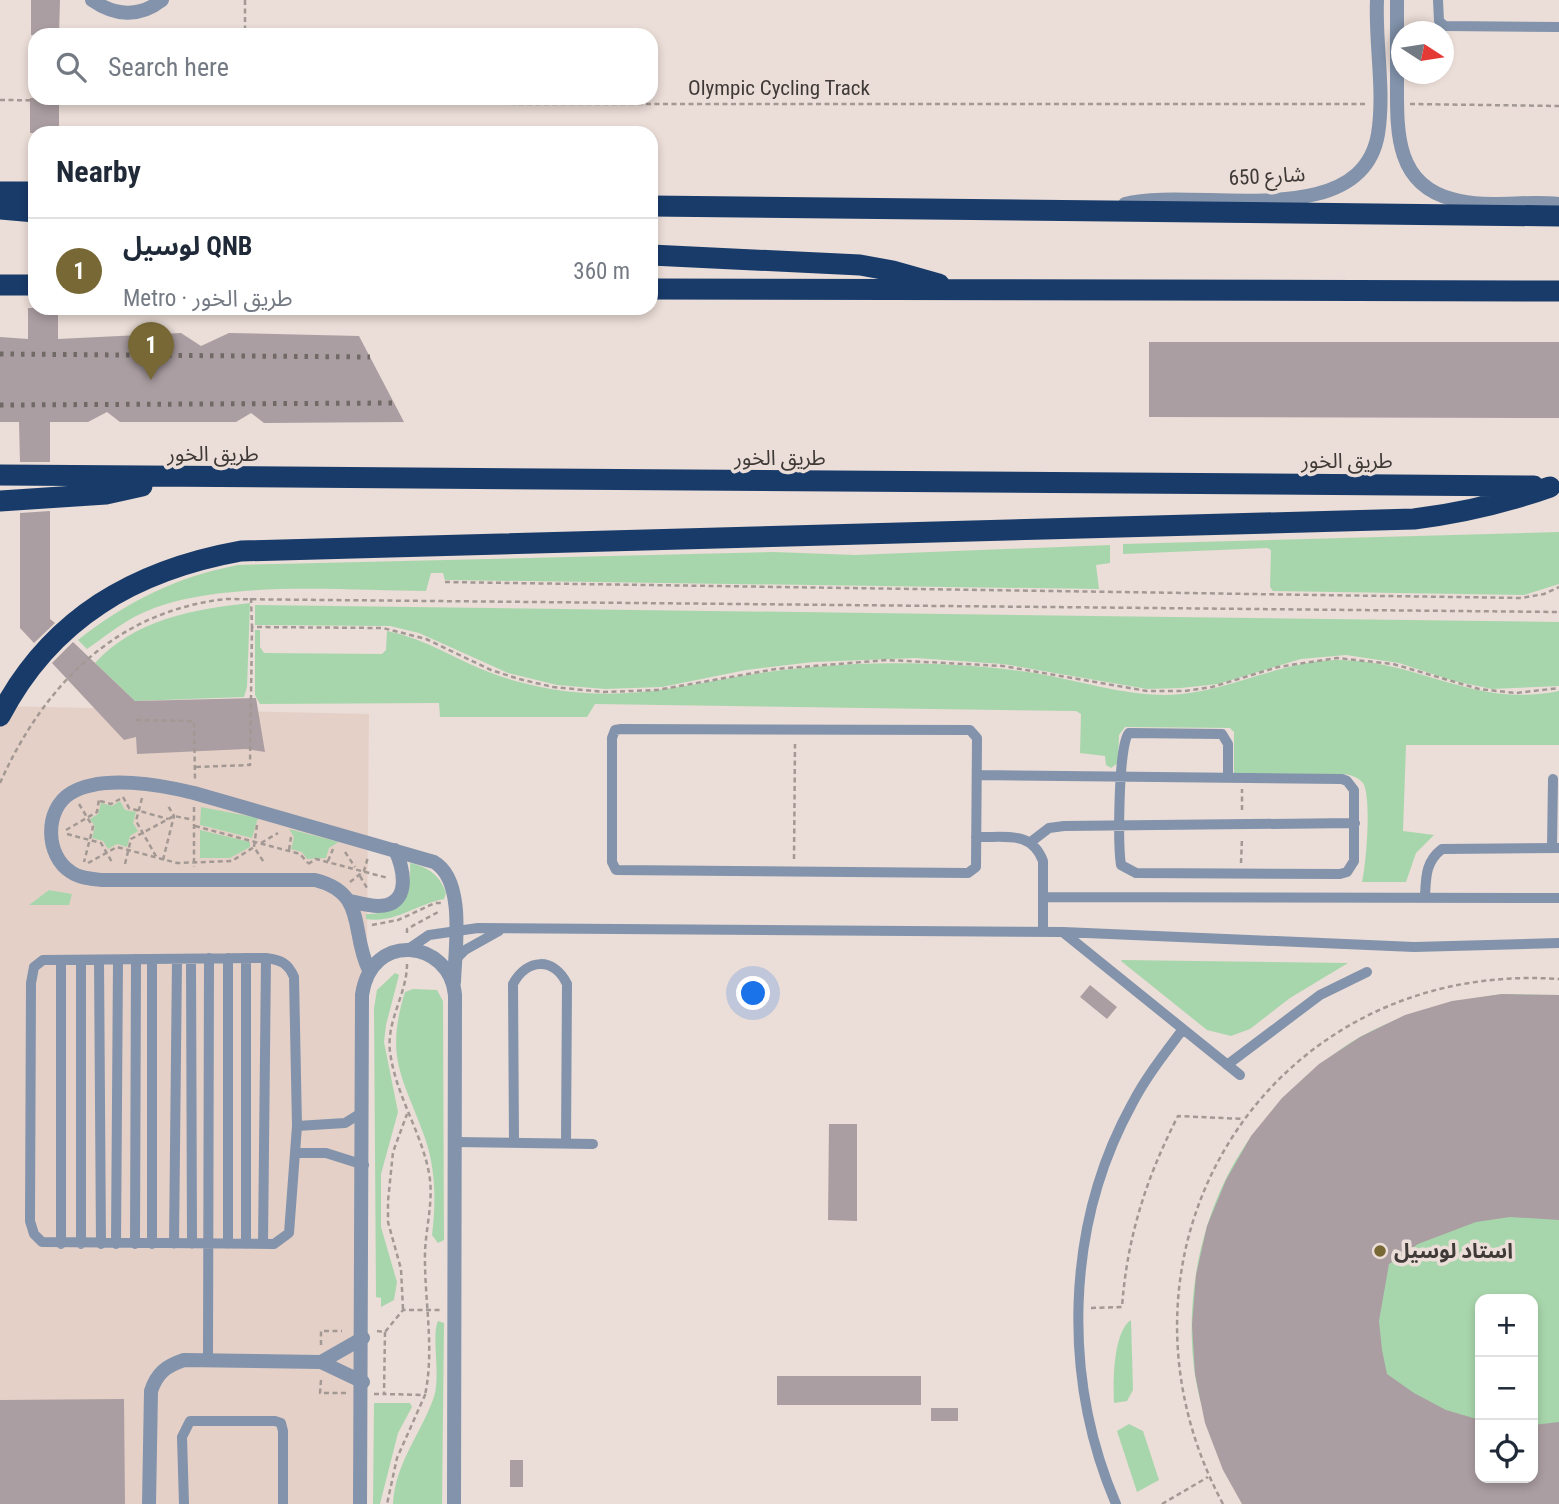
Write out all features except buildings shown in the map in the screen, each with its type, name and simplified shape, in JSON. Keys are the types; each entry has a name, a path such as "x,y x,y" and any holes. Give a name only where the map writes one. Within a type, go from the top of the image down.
{"highway":[{"path":"0,192 28,192"},
{"path":"658,206 1559,216"},
{"path":"0,209 28,211"},
{"path":"658,255 860,265 893,271 958,291"},
{"path":"0,285 28,285"},
{"path":"658,289 1559,291"},
{"name":"طريق الخور","path":"0,475 1555,486"},
{"path":"0,501 106,494 174,478"},
{"path":"0,716 30,667 47,647 116,592 156,573 197,559 241,551 1414,519 1495,505 1555,486"}],"street":[{"path":"92,0 110,10 127,13 150,8 162,0"},
{"name":"شارع 650","path":"1368,0 1376,25"},
{"name":"شارع 650","path":"1104,212 1143,201 1306,197 1345,183 1366,163 1377,136 1380,117 1377,0"},
{"path":"1387,0 1393,21"},
{"path":"1396,21 1397,0"},
{"path":"1396,84 1397,139 1413,175 1433,192 1451,199 1559,204"},
{"path":"369,970 362,957 359,926 350,901 339,889 327,883 306,880 162,881 122,875 83,877 72,873 59,862 52,847 53,820 57,809 72,792 95,786 151,785 194,793 395,850 443,867 452,881 448,904 455,930 454,1504"},
{"path":"350,901 385,905 398,896 405,882 403,866 395,850"},
{"path":"360,1504 364,1166 362,995 369,970 385,955 406,950 436,960 454,982"},
{"path":"321,1362 363,1338"},
{"path":"149,1504 149,1407 156,1376 168,1365 184,1360 321,1362 363,1382"}],"lane":[{"path":"1438,0 1438,18 1445,26 1559,27"},
{"path":"965,729 975,733 977,738 977,775 976,867 968,873 616,870 612,862 612,738 615,730 965,729"},
{"path":"977,775 1122,778 1348,780 1354,790 1355,823 1354,861 1348,872 1127,871 1121,865 1120,825 1122,778 1123,744 1129,733 1216,732 1227,737 1228,778"},
{"path":"1425,897 1427,869 1432,856 1442,849 1555,848 1553,779"},
{"path":"1032,841 1041,833 1057,827 1355,823"},
{"path":"976,837 1020,838 1032,841 1044,861 1044,932"},
{"path":"1043,897 1559,898"},
{"path":"406,950 429,935 478,928 1063,932 1414,947 1559,943"},
{"path":"454,961 465,950 500,930"},
{"path":"1063,932 1240,1075"},
{"path":"208,1360 209,958"},
{"path":"228,958 228,1244"},
{"path":"246,958 246,1244"},
{"path":"263,1244 266,958"},
{"path":"266,958 279,960 289,966 293,977 297,1153 289,1233 274,1244 42,1242 34,1234 30,1221 31,983 34,967 43,960 266,958"},
{"path":"135,1244 136,959"},
{"path":"152,959 152,1244"},
{"path":"174,1244 177,959"},
{"path":"191,959 192,1244"},
{"path":"61,960 61,1244"},
{"path":"81,960 81,1244"},
{"path":"99,960 101,1244"},
{"path":"116,1244 118,960"},
{"path":"514,1142 513,984 527,966 542,963 552,965 561,973 567,984 566,1143"},
{"path":"1227,1065 1320,995 1367,972"},
{"path":"1116,1504 1091,1437 1079,1354 1078,1308 1089,1222 1105,1165 1132,1104 1183,1029"},
{"path":"297,1126 345,1123 363,1112"},
{"path":"455,1142 593,1144"},
{"path":"297,1153 343,1156 364,1166"},
{"path":"184,1504 182,1437 190,1421 275,1420 281,1423 283,1431 283,1504"}],"path":[{"path":"244,0 245,28"},
{"name":"Olympic Cycling Track","path":"0,100 28,100"},
{"name":"Olympic Cycling Track","path":"658,102 1368,104"},
{"path":"1409,104 1559,106"},
{"path":"445,582 1521,598 1544,594 1559,587"},
{"path":"195,767 250,765 251,597"},
{"path":"0,783 40,711 68,679 117,635 141,621 198,602 251,597 669,605 1559,612"},
{"path":"252,627 383,628 426,639 491,670 519,679 552,687 604,692 678,687 748,673 811,665 887,660 1003,666 1147,691 1185,691 1212,687 1278,667 1337,658 1393,664 1479,690 1516,693 1559,688"},
{"path":"136,720 194,721 194,881"},
{"path":"794,730 794,872"},
{"path":"115,784 129,808 168,819"},
{"path":"157,858 136,821 151,785 174,816"},
{"path":"95,786 100,801 97,812 61,833 101,843 122,875"},
{"path":"72,792 93,827 84,863 117,847 177,863 232,861 254,847"},
{"path":"100,801 111,804 123,797"},
{"path":"259,812 254,847 276,880"},
{"path":"122,875 131,839 174,816 194,820"},
{"path":"162,881 163,860 174,816"},
{"path":"195,826 300,854 308,863 306,880"},
{"path":"285,829 292,839 289,850"},
{"path":"328,861 331,850 341,845 356,869"},
{"path":"308,863 316,859 328,861 405,882"},
{"path":"359,926 398,920 448,904"},
{"path":"387,1504 403,1440 425,1395 430,1356 425,1249 430,1221 430,1175 394,1076 389,1035 407,974 407,929 441,911 448,904"},
{"path":"1223,1504 1208,1477 1189,1427 1178,1374 1175,1320 1179,1280 1194,1214 1216,1164 1244,1119 1290,1069 1320,1043 1366,1014 1416,994 1469,981 1522,976 1559,978"},
{"path":"403,1310 401,1269 388,1222 388,1201 393,1152 407,1114"},
{"path":"1078,1308 1122,1307 1130,1234 1160,1151 1178,1116 1244,1119"},
{"path":"385,1332 384,1394 425,1395"},
{"path":"1163,1504 1208,1477"}],"shaded area":[{"path":"0,706 369,714 362,1504 0,1504"}],"green space":[{"path":"1559,532 1559,584 1524,595 1273,591 1270,587 1271,550 1267,548 1123,554 1123,544"},
{"path":"1110,545 1110,563 1096,565 1099,589 445,580 443,573 431,573 426,591 277,589 200,596 166,604 136,616 87,649 78,640 134,602 154,592 194,576 238,565 774,552 855,555"},
{"path":"250,603 247,687 244,697 135,701 95,663 111,648 147,626 187,613"},
{"path":"255,605 1559,622 1559,686 1492,689 1454,681 1399,663 1346,655 1301,659 1218,684 1181,688 1147,689 1003,664 915,658 813,662 746,670 662,687 605,689 557,685 508,673 419,633 390,626 255,625"},
{"path":"255,630 260,630 260,647 264,653 382,654 386,650 387,631 424,642 481,669 515,681 550,689 615,694 795,669 900,663 1012,670 1116,690 1165,695 1209,689 1313,662 1364,661 1472,689 1528,695 1559,691 1559,745 1406,745 1403,831 1434,835 1416,853 1406,882 1362,882 1368,816 1363,783 1344,774 1234,775 1234,732 1230,728 1125,727 1119,735 1118,763 1111,768 1106,765 1105,756 1080,753 1081,714 1076,711 595,704 587,717 440,717 439,703 260,704 255,695"},
{"path":"120,801 125,810 136,812 133,823 138,831 130,836 127,847 117,844 108,849 103,841 92,838 95,827 90,819 98,814 101,803 112,806"},
{"path":"201,807 258,818 252,838 200,825"},
{"path":"289,829 339,842 329,848 326,858 307,859 302,852 291,849 294,837"},
{"path":"200,830 250,842 250,847 230,858 200,858"},
{"path":"410,863 437,877 446,893 444,899 386,919 366,919 366,914 388,911 402,900 409,884"},
{"path":"49,890 72,894 69,905 29,905"},
{"path":"1121,961 1348,963 1290,998 1250,1029 1231,1036 1207,1030"},
{"path":"395,973 399,975 384,1042 398,1112 381,1174 381,1227 397,1282 394,1300 381,1307 381,1298 376,1297 374,1008 377,990"},
{"path":"413,989 437,990 443,1001 444,1240 438,1243 432,1235 434,1199 431,1162 399,1068 397,1052 399,1015 405,992"},
{"name":"استاد لوسيل","path":"1502,994 1559,995 1559,1504 1242,1504 1203,1409 1195,1375 1192,1345 1192,1313 1200,1251 1220,1191 1234,1163 1259,1127 1330,1057 1377,1028 1411,1014"},
{"path":"1131,1320 1133,1390 1127,1401 1114,1403 1117,1346 1125,1326"},
{"path":"438,1321 444,1323 442,1504 393,1504 398,1475 434,1397 437,1378 435,1336"},
{"path":"374,1403 410,1403 412,1407 398,1433 380,1504 373,1504"},
{"path":"1129,1424 1143,1431 1159,1480 1137,1492 1117,1431"}],"railway":[{"path":"0,354 370,357"},
{"path":"0,405 394,403"}],"place":[{"name":"لوسيل QNB","path":"151,380"},
{"name":"استاد لوسيل","path":"1380,1251"}]}
